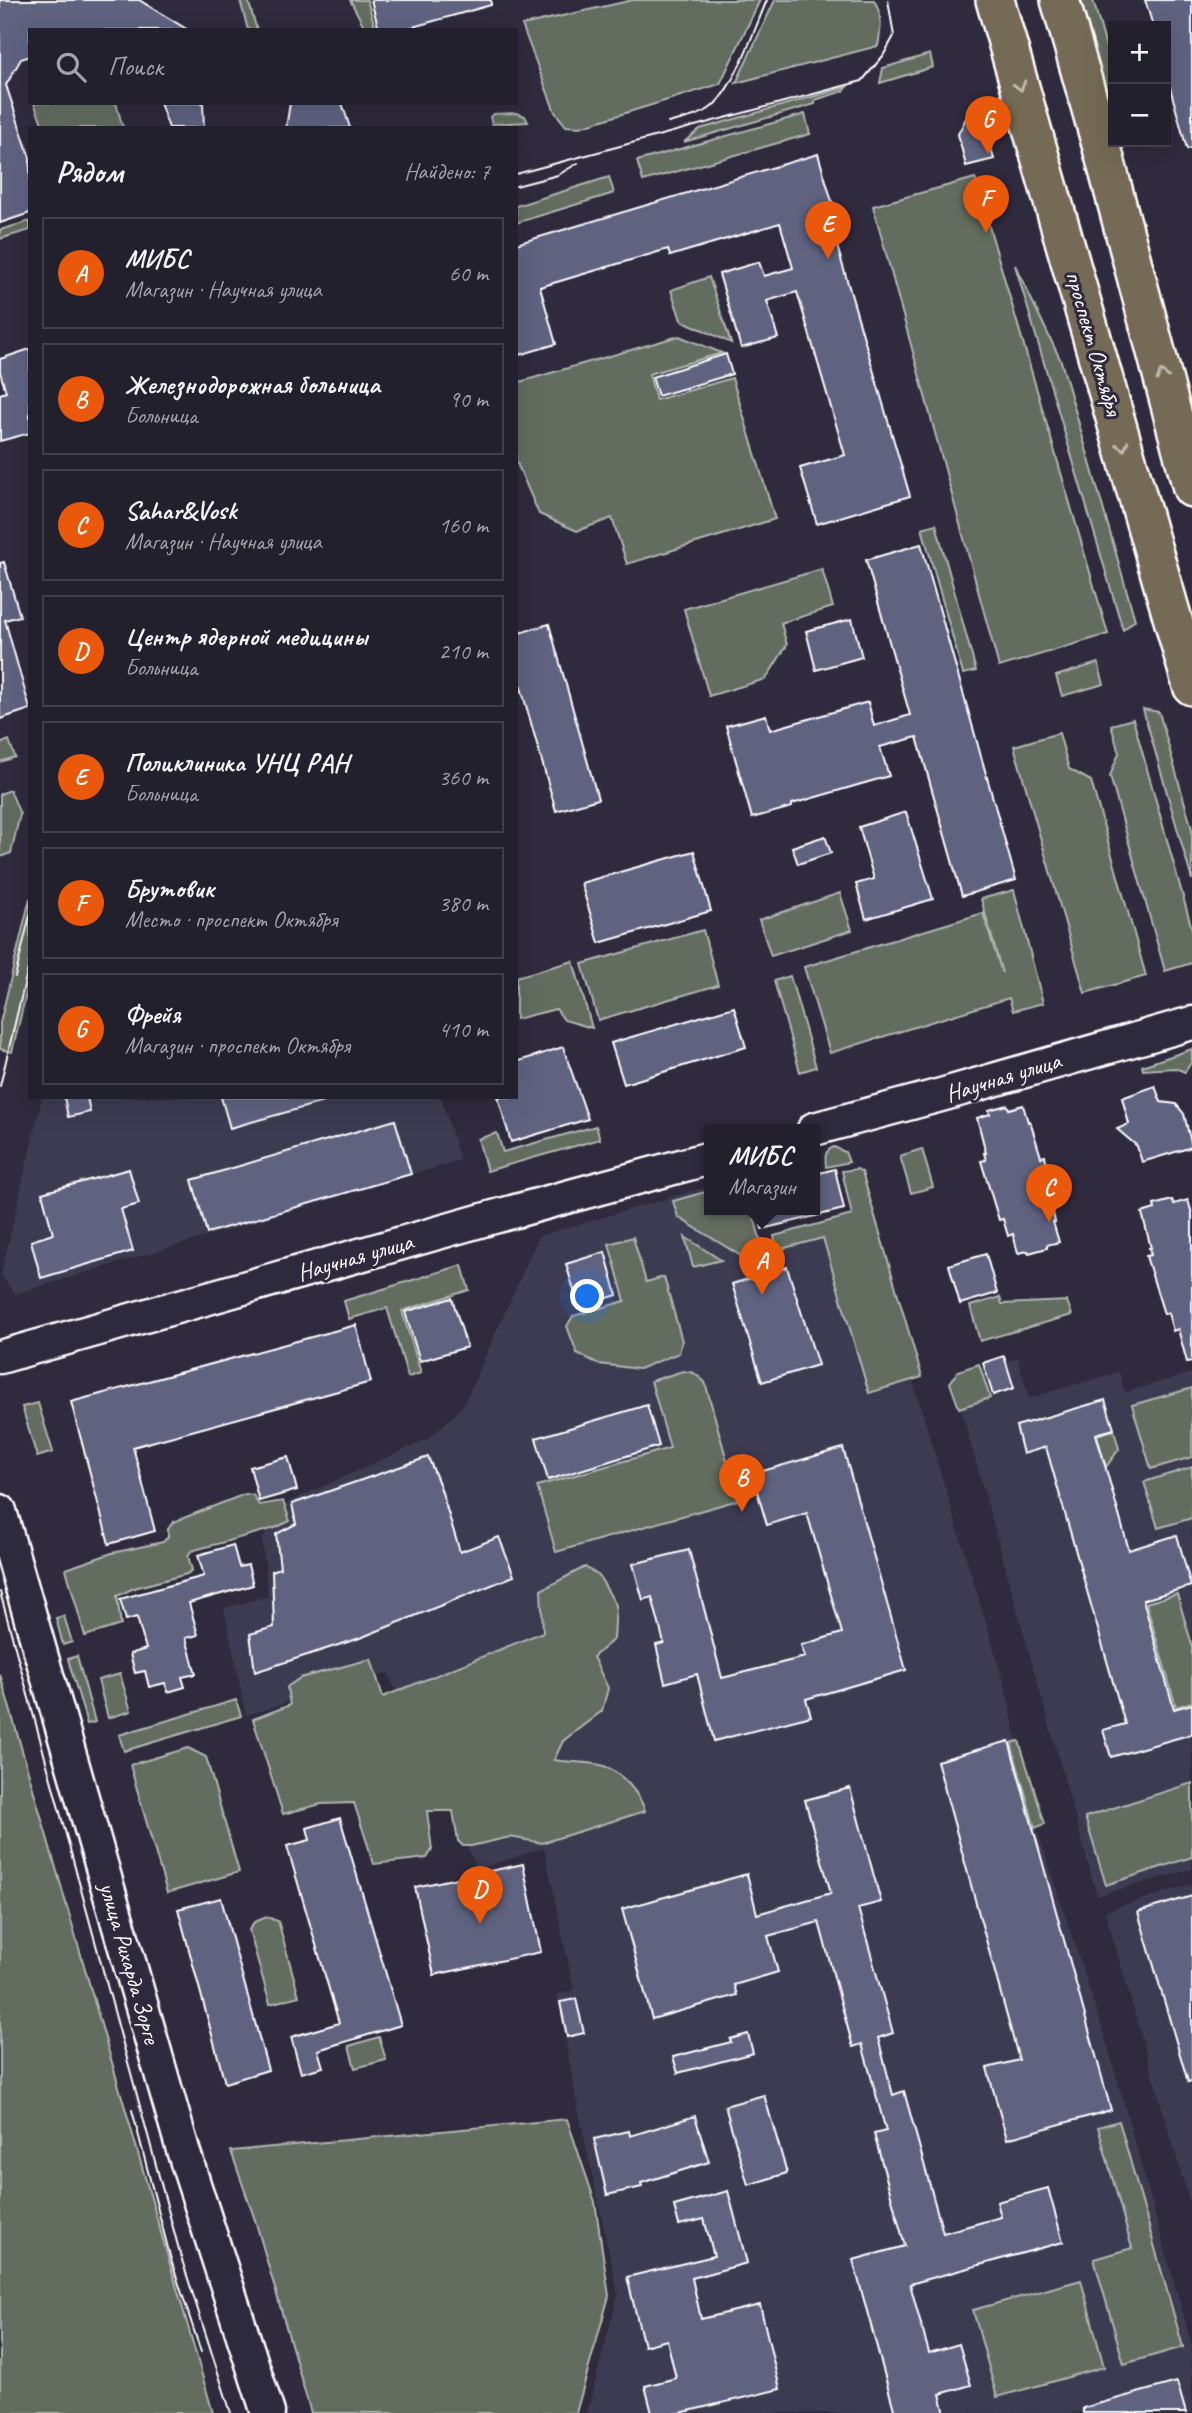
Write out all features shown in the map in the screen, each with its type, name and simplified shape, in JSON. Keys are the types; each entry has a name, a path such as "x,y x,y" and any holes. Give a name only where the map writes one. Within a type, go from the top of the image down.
{"main road":[{"name":"проспект Октября","path":"995,0 1192,686"},
{"path":"1060,0 1192,488"},
{"path":"1077,285 1134,269"}],"street":[{"name":"Научная улица","path":"820,1127 1192,1023"},
{"name":"Научная улица","path":"0,1357 704,1159"},
{"name":"улица Рихарда Зорге","path":"0,1511 183,2150 268,2413"}],"shaded area":[{"path":"42,1099 442,1099 460,1160 15,1294 1,1275"},
{"path":"704,1187 704,1215 754,1215 761,1248 864,1220 1004,1682 1038,1832 1108,2047 1192,2345 1192,2413 587,2413 618,2294 578,2109 557,1994 574,1990 544,1848 477,1869 388,1673 246,1715 224,1608 268,1596 262,1539 290,1501 430,1438 463,1406 539,1236"},
{"path":"1018,1358 1029,1398 1119,1372 1125,1392 1192,1373 1192,1869 1097,1896 954,1384 958,1375"},
{"path":"1192,1884 1192,2211 1105,1911"}],"green space":[{"path":"240,0 248,0 256,28 247,28"},
{"path":"350,0 367,0 375,28 365,28"},
{"path":"633,0 760,0 720,84 580,127 566,126 555,112 522,25"},
{"path":"775,0 874,0 880,22 878,46 736,83"},
{"path":"1078,0 1093,0 1108,54 1108,107"},
{"path":"930,54 933,67 880,83 883,68"},
{"path":"847,87 844,91 815,100 815,104 684,142 700,129"},
{"path":"35,105 117,105 122,126 43,126"},
{"path":"517,113 525,116 528,122 492,124 490,117 493,114"},
{"path":"805,114 810,134 643,181 637,161"},
{"path":"609,177 614,193 518,222 518,205"},
{"path":"975,178 1108,634 999,667 873,206"},
{"path":"28,222 28,231 0,239 0,230"},
{"path":"1015,265 1061,361 1135,620 1123,630"},
{"path":"709,277 731,343 681,320 671,290"},
{"path":"679,336 722,353 649,374 656,400 732,378 775,519 627,564 612,518 577,531 539,514 518,466 518,382"},
{"path":"936,524 976,671 963,674 922,528"},
{"path":"822,569 833,607 781,623 787,645 766,679 709,696 684,609"},
{"path":"1098,663 1104,684 1062,696 1056,676"},
{"path":"1143,709 1159,712 1192,829 1192,880"},
{"path":"1133,719 1192,929 1192,963 1165,971 1110,776 1119,753 1111,725"},
{"path":"1059,733 1069,769 1091,781 1146,976 1085,993 1014,746"},
{"path":"9,740 15,757 0,762 0,744"},
{"path":"10,790 20,814 11,853 0,857 0,794"},
{"path":"1014,890 1043,1003 1013,1011 1009,998 830,1053 804,967 983,913 1002,973 981,899"},
{"path":"840,893 852,930 771,956 759,920"},
{"path":"28,906 28,986 12,1052 0,1049 0,1023"},
{"path":"703,930 718,985 598,1020 582,964"},
{"path":"573,961 592,1028 564,1020 556,1009 518,1018 518,976"},
{"path":"790,976 816,1067 800,1072 774,981"},
{"path":"1192,1049 1192,1061 1185,1072 1175,1068 1143,1070 1142,1066"},
{"path":"596,1126 600,1139 487,1171 478,1139 497,1133 503,1152"},
{"path":"834,1147 845,1152 849,1162 826,1167 828,1150"},
{"path":"922,1149 933,1187 911,1193 900,1156"},
{"path":"857,1169 862,1172 922,1377 869,1393 823,1238 777,1250 774,1236 852,1215 842,1171"},
{"path":"704,1192 704,1215 754,1215 763,1250 741,1256 678,1217 673,1201"},
{"path":"633,1237 646,1282 664,1277 682,1341 679,1353 639,1369 599,1364 577,1353 567,1326 573,1316 625,1301 609,1244"},
{"path":"685,1237 721,1260 693,1267"},
{"path":"462,1265 469,1290 402,1311 421,1373 408,1377 387,1308 349,1319 344,1301"},
{"path":"1000,1297 1002,1304 1067,1301 1072,1315 980,1341 970,1306"},
{"path":"979,1364 990,1398 959,1408 950,1383 958,1371"},
{"path":"683,1371 694,1373 705,1382 738,1500 556,1552 537,1486 670,1448 651,1381"},
{"path":"1192,1388 1192,1457 1151,1469 1132,1405"},
{"path":"38,1403 53,1452 37,1457 22,1407"},
{"path":"1114,1430 1119,1449 1106,1467 1097,1435"},
{"path":"1192,1467 1192,1518 1158,1528 1144,1482"},
{"path":"245,1494 253,1495 259,1505 283,1501 290,1521 275,1528 191,1551 188,1556 192,1570 187,1574 134,1588 117,1596 121,1625 85,1636 66,1569 112,1553 163,1542 168,1537 168,1529 173,1522"},
{"path":"585,1567 599,1576 616,1605 614,1639 593,1657 608,1688 602,1711 563,1741 554,1760 592,1763 611,1769 629,1785 645,1811 542,1843 510,1837 463,1846 458,1841 453,1811 427,1811 432,1850 427,1858 374,1864 354,1803 321,1804 283,1814 253,1719 290,1705 287,1687 300,1678 371,1659 383,1697 543,1632 541,1590"},
{"path":"1177,1594 1192,1645 1192,1702 1176,1707 1146,1603"},
{"path":"64,1616 72,1642 63,1645 56,1618"},
{"path":"77,1656 95,1722 87,1724 68,1659"},
{"path":"0,1674 213,2413 0,2413"},
{"path":"120,1674 131,1711 108,1718 98,1680"},
{"path":"236,1700 241,1716 124,1751 119,1735"},
{"path":"1019,1741 1045,1824 1035,1828 1011,1743"},
{"path":"188,1748 206,1757 239,1872 167,1893 130,1765"},
{"path":"1192,1783 1192,1857 1106,1885 1085,1817"},
{"path":"267,1917 278,1921 299,1996 270,2004 249,1930 254,1922"},
{"path":"379,2037 386,2060 355,2068 349,2046"},
{"path":"567,2119 595,2202 609,2296 576,2413 311,2413 256,2223 231,2151"},
{"path":"1119,2121 1183,2347 1124,2364 1094,2259 1132,2248 1098,2127"},
{"path":"1081,2280 1104,2367 997,2397 973,2310"}],"building":[{"path":"0,0 139,0 185,28 28,28 28,57 21,59 6,85 28,152 28,214 0,223"},
{"path":"371,0 491,0 491,5 409,28 378,28"},
{"path":"1145,0 1192,0 1192,148 1187,149 1171,91 1171,21 1151,21"},
{"path":"161,105 203,105 204,126 168,126"},
{"path":"290,105 343,105 349,126 286,126"},
{"path":"981,111 994,159 966,166 958,134 968,114"},
{"path":"818,154 833,205 815,211 824,241 835,239 910,496 817,524 800,468 845,455 797,292 767,301 778,338 741,348 719,274 759,262 764,276 793,268 780,223 670,256 668,249 540,287 556,344 518,355 518,243"},
{"path":"28,350 28,434 0,441 0,394 6,392 0,372 0,359"},
{"path":"726,354 732,374 658,396 652,377"},
{"path":"921,544 1016,880 962,896 917,737 880,747 889,776 752,818 726,726 766,715 770,730 868,702 874,726 910,715 866,560"},
{"path":"4,562 20,616 5,620 28,710 0,719 0,563"},
{"path":"852,619 862,657 816,670 806,631"},
{"path":"549,624 598,799 556,811 518,677 518,633"},
{"path":"906,812 933,899 866,919 856,884 874,879 859,827"},
{"path":"825,836 831,853 798,864 792,847"},
{"path":"694,851 711,911 599,943 581,883"},
{"path":"734,1007 746,1047 624,1084 611,1043"},
{"path":"563,1047 588,1119 511,1142 499,1099 518,1099 518,1061"},
{"path":"1155,1086 1161,1102 1176,1104 1184,1114 1192,1147 1142,1162 1137,1146 1117,1129 1129,1124 1122,1098"},
{"path":"64,1099 87,1099 90,1112 68,1117"},
{"path":"222,1099 322,1099 323,1102 230,1128"},
{"path":"1007,1105 1009,1109 1023,1105 1041,1157 1045,1156 1052,1184 1048,1185 1055,1207 1052,1208 1053,1222 1059,1242 1029,1253 1018,1253 1013,1234 1008,1236 1003,1219 999,1220 981,1161 986,1160 986,1153 977,1118 990,1114 989,1110"},
{"path":"395,1120 411,1174 207,1233 192,1180"},
{"path":"129,1169 139,1204 121,1209 133,1251 41,1278 31,1241 53,1234 42,1193"},
{"path":"835,1169 844,1209 820,1215 820,1173"},
{"path":"1172,1200 1174,1204 1188,1200 1192,1214 1192,1361 1187,1362 1178,1329 1173,1331 1168,1313 1164,1314 1146,1256 1151,1255 1151,1248 1142,1213 1155,1209 1154,1205"},
{"path":"758,1215 819,1215 762,1229"},
{"path":"605,1252 617,1295 579,1307 566,1264"},
{"path":"986,1254 997,1293 960,1304 949,1265"},
{"path":"787,1267 818,1365 762,1382 732,1284"},
{"path":"452,1298 467,1347 420,1361 405,1312"},
{"path":"356,1325 371,1382 133,1447 155,1531 109,1544 71,1402"},
{"path":"1004,1356 1014,1388 993,1395 983,1363"},
{"path":"1105,1400 1114,1429 1096,1434 1129,1550 1177,1535 1191,1586 1143,1600 1174,1709 1192,1704 1192,1734 1111,1757 1103,1730 1125,1724 1046,1447 1023,1454 1016,1426"},
{"path":"647,1405 659,1446 548,1480 536,1438"},
{"path":"843,1448 906,1670 806,1699 811,1716 714,1741 697,1674 665,1683 656,1645 664,1643 652,1597 643,1600 633,1564 689,1550 722,1678 805,1657 801,1645 842,1633 807,1513 767,1525 752,1474"},
{"path":"288,1457 297,1490 259,1501 250,1467"},
{"path":"428,1457 440,1486 460,1552 499,1537 514,1576 360,1638 255,1672 250,1634 274,1627 272,1571 280,1568 276,1534 296,1524 292,1504"},
{"path":"233,1545 239,1567 248,1565 253,1585 189,1603 198,1635 186,1638 196,1674 182,1677 185,1687 168,1692 165,1683 149,1687 145,1671 135,1673 130,1654 146,1649 137,1617 126,1620 120,1599 204,1576 198,1555"},
{"path":"1009,1741 1111,2110 1007,2139 987,2068 1019,2060 937,1761"},
{"path":"850,1788 881,1902 858,1908 893,2033 878,2038 893,2095 904,2091 943,2233 1001,2217 997,2202 1048,2188 1063,2242 910,2284 929,2353 959,2344 971,2385 940,2394 945,2413 895,2413 853,2260 905,2246 874,2134 886,2131 862,2044 853,2047 819,1922 768,1936 778,1972 734,1985 737,1995 652,2019 622,1909 747,1874 757,1914 831,1893 805,1800"},
{"path":"340,1818 401,2025 318,2050 323,2067 301,2073 291,2037 339,2023 287,1846 310,1840 307,1828"},
{"path":"523,1864 541,1952 434,1975 415,1887"},
{"path":"1192,1896 1192,2081 1188,2082 1138,1912"},
{"path":"221,1898 268,2070 225,2083 178,1909"},
{"path":"576,1999 584,2033 567,2037 560,2002"},
{"path":"748,2034 753,2053 678,2073 673,2057 731,2042 730,2039"},
{"path":"764,2095 787,2173 748,2185 725,2106"},
{"path":"695,2116 709,2162 641,2183 642,2187 607,2195 594,2139 629,2131 630,2136"},
{"path":"728,2191 747,2263 692,2278 701,2319 760,2305 780,2389 680,2413 652,2413 645,2386 676,2378 667,2340 644,2346 627,2277 714,2256 704,2219 679,2225 674,2206"},
{"path":"1177,2382 1186,2413 1083,2413 1083,2408"}],"tram line":[{"path":"668,123 700,114 718,101 735,75 767,0"},
{"path":"518,173 862,81 883,56 894,36 888,0"},
{"path":"518,185 558,175 578,163"},
{"path":"15,977 28,923"},
{"path":"0,1086 28,968"},
{"path":"0,1592 181,2257 231,2413"},
{"path":"132,2110 171,2260 201,2352"}],"place":[{"name":"Фрейя","path":"988,154"},
{"name":"Брутовик","path":"986,233"},
{"name":"Поликлиника УНЦ РАН","path":"828,259"},
{"name":"Sahar&Vosk","path":"1049,1222"},
{"name":"МИБС","path":"762,1295"},
{"name":"Железнодорожная больница","path":"742,1512"},
{"name":"Центр ядерной медицины","path":"480,1924"}]}
